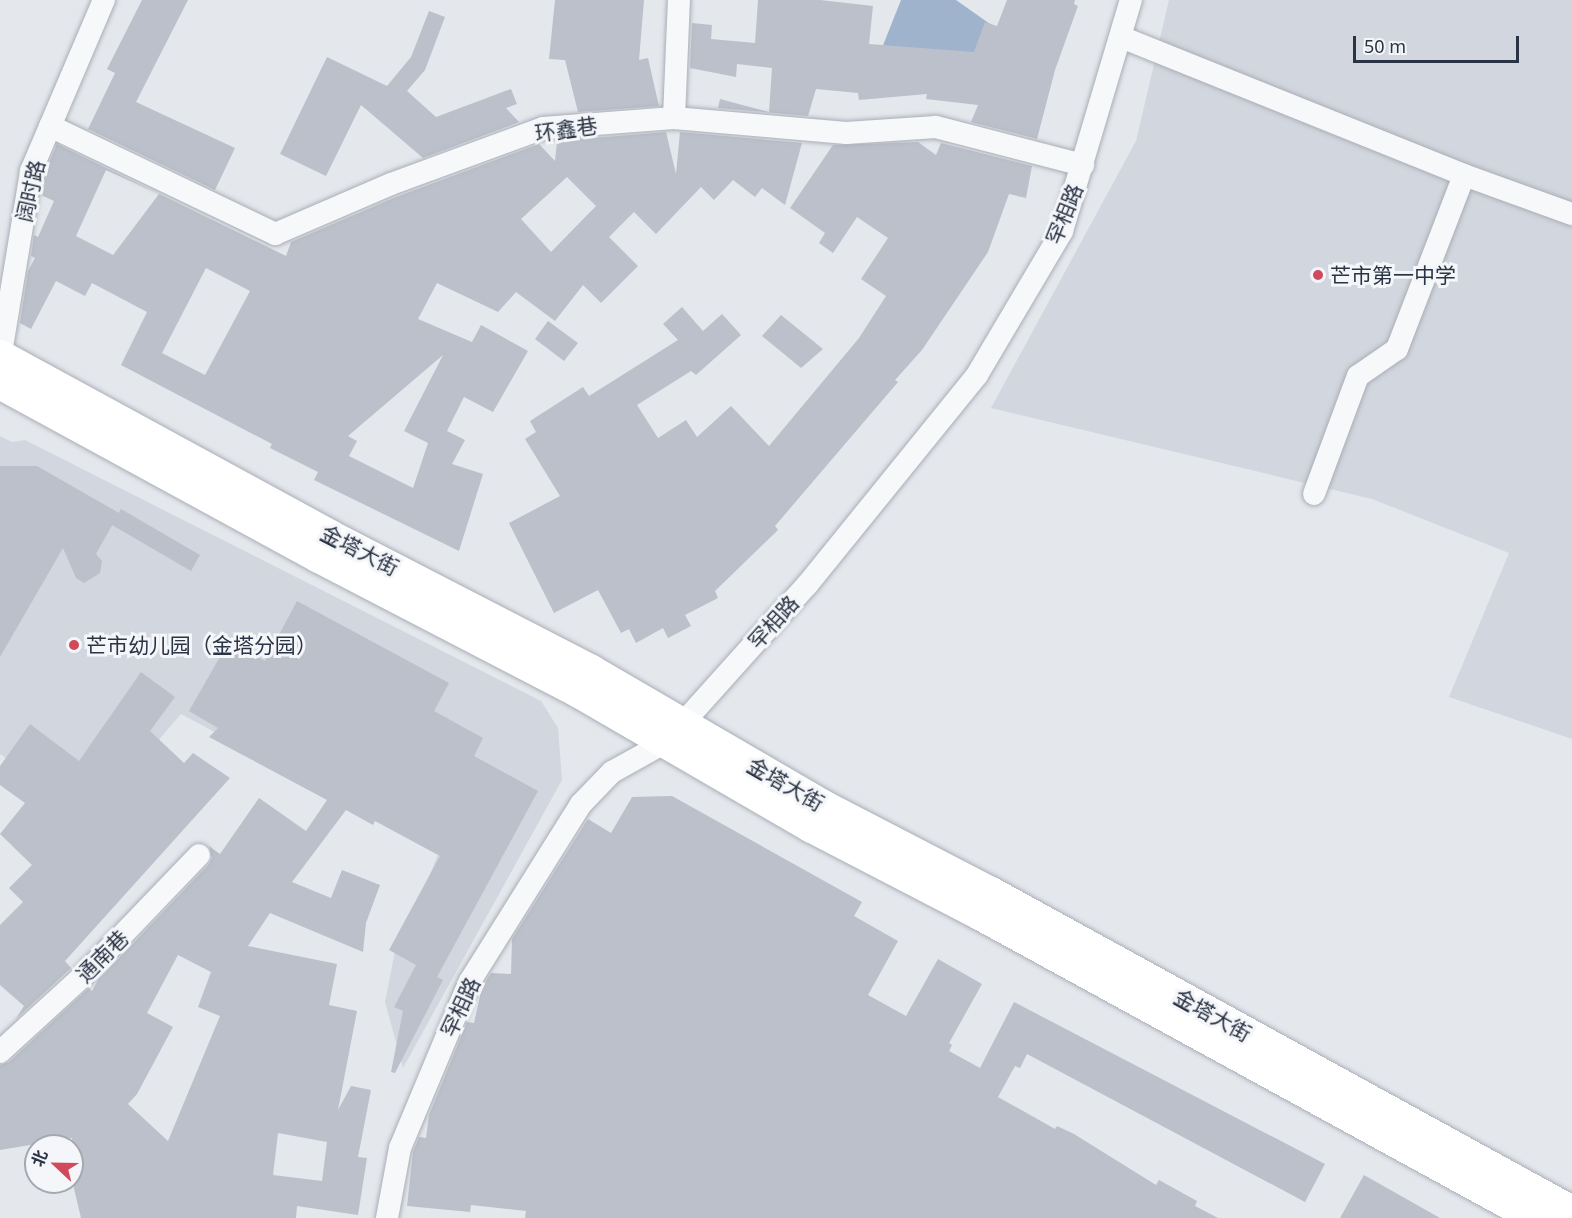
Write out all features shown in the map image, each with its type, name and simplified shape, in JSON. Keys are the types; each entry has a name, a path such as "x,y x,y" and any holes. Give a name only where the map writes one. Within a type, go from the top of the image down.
{"main road":[{"name":"金塔大街","path":"0,357 330,536 591,671 674,733"},
{"name":"金塔大街","path":"0,383 309,552 579,692 674,733 823,806 991,893 1530,1206 1572,1212"}],"street":[{"name":"阔时路","path":"0,357 31,171 104,0"},
{"path":"675,118 679,0"},
{"name":"罕相路","path":"387,1218 400,1148 470,981 581,804 612,772 674,733 807,585 977,375 1062,231 1131,0"},
{"path":"1121,37 1464,175 1572,214"},
{"name":"环鑫巷","path":"50,126 275,234 391,184 543,128 675,118 846,133 936,127 1083,165"},
{"path":"1314,494 1358,376 1397,349 1464,175"},
{"name":"通南巷","path":"0,1052 84,975 200,855"}],"shaded area":[{"name":"芒市第一中学","path":"1169,0 1572,0 1572,739 1449,697 1509,553 1372,499 991,408 1136,141"},
{"path":"0,436 12,442 25,440 541,701 558,728 562,780 403,1068 385,1002 397,941 416,909 439,852 181,714 94,815 0,754"}],"water":[{"path":"901,0 956,0 1000,31 981,61 876,63"}],"building":[{"path":"142,0 188,0 136,102 235,148 215,190 88,129 115,73 107,69"},
{"path":"555,0 644,0 639,60 648,58 659,106 578,112 565,60 549,59"},
{"path":"758,0 820,0 873,6 869,44 974,52 985,22 997,26 1007,0 1075,0 1074,4 1078,6 1055,70 1037,139 971,122 978,105 926,99 927,94 859,100 858,93 816,89 808,116 718,108 720,99 769,112 772,68 737,64 736,77 690,68 692,23 712,25 711,39 755,43"},
{"path":"429,11 445,17 425,70 407,91 436,117 511,89 517,104 506,108 519,122 423,158 361,105 326,176 280,154 327,57 387,86 411,57"},
{"path":"666,132 676,174 680,132 802,143 785,205 762,188 755,197 733,180 714,200 701,187 656,234 634,212 609,237 638,266 601,303 583,285 555,321 516,292 498,312 437,283 418,319 472,342 481,325 528,351 493,412 464,397 447,431 465,440 452,464 483,474 459,551 314,480 318,472 270,448 272,444 121,365 147,312 92,283 85,296 56,281 31,329 20,323 28,271 35,258 31,256 34,235 38,237 54,201 41,195 44,175 57,144 286,256 291,242 396,197 539,144 555,161 557,141","holes":["106,170 159,194 113,255 76,236","567,177 596,206 551,252 521,219","206,268 250,291 205,375 162,353","443,355 404,431 428,443 413,488 349,456 357,441 348,436"]},
{"path":"918,142 936,155 941,143 1032,166 1026,198 1009,194 988,252 922,350 895,380 898,382 775,526 778,530 715,591 718,598 685,615 691,626 668,638 663,628 636,643 629,629 621,633 598,590 554,613 509,523 560,496 525,439 536,432 530,421 583,387 589,396 678,340 663,324 682,307 703,331 722,314 741,335 696,375 691,371 637,405 658,438 686,420 697,437 731,406 769,446 859,338 886,296 861,279 888,238 857,217 833,253 819,243 825,233 790,208 833,145"},
{"path":"781,315 823,349 801,368 762,336"},
{"path":"548,321 578,343 564,361 535,339"},
{"path":"0,466 37,466 119,513 96,554 102,561 100,573 84,583 76,578 63,548 0,657"},
{"path":"121,509 200,555 191,571 112,525"},
{"path":"297,601 449,683 434,711 483,738 474,756 538,791 437,977 443,980 395,1073 391,1072 403,1011 394,1007 416,965 389,950 440,856 375,821 373,825 346,810 292,882 331,898 342,870 380,885 366,923 363,952 270,913 248,946 337,964 329,1005 357,1011 338,1110 351,1086 371,1090 358,1157 367,1158 358,1215 297,1206 296,1218 81,1218 75,1194 84,1194 84,1134 24,1134 24,1146 0,1150 0,1065 9,1062 89,988 92,991 98,980 209,864 212,858 209,846 220,854 259,798 306,831 327,800 209,737 218,728 189,711 229,641 265,661","holes":["178,955 211,972 198,1007 220,1016 168,1141 128,1104 137,1094 173,1027 147,1013","278,1133 327,1142 322,1181 273,1175"]},
{"path":"141,672 175,697 150,731 184,763 193,753 230,778 65,961 71,968 16,1019 24,1006 0,985 0,925 23,902 9,888 32,865 0,834 25,803 0,785 0,766 30,724 79,761"},
{"path":"672,796 862,902 854,916 898,941 868,995 906,1016 938,959 982,984 949,1043 952,1045 949,1051 980,1068 1014,1002 1325,1164 1305,1202 1027,1054 1020,1068 1015,1066 998,1097 1055,1129 1057,1126 1074,1134 1156,1185 1159,1180 1197,1201 1195,1206 1218,1218 525,1218 526,1211 471,1205 470,1212 407,1206 413,1152 419,1137 426,1138 429,1115 467,1022 474,1023 482,987 491,973 511,974 512,939 588,819 611,833 632,797"},
{"path":"1364,1175 1440,1218 1340,1218"}],"place":[{"name":"芒市第一中学","path":"1318,275"},
{"name":"芒市幼儿园（金塔分园）","path":"74,645"}]}
